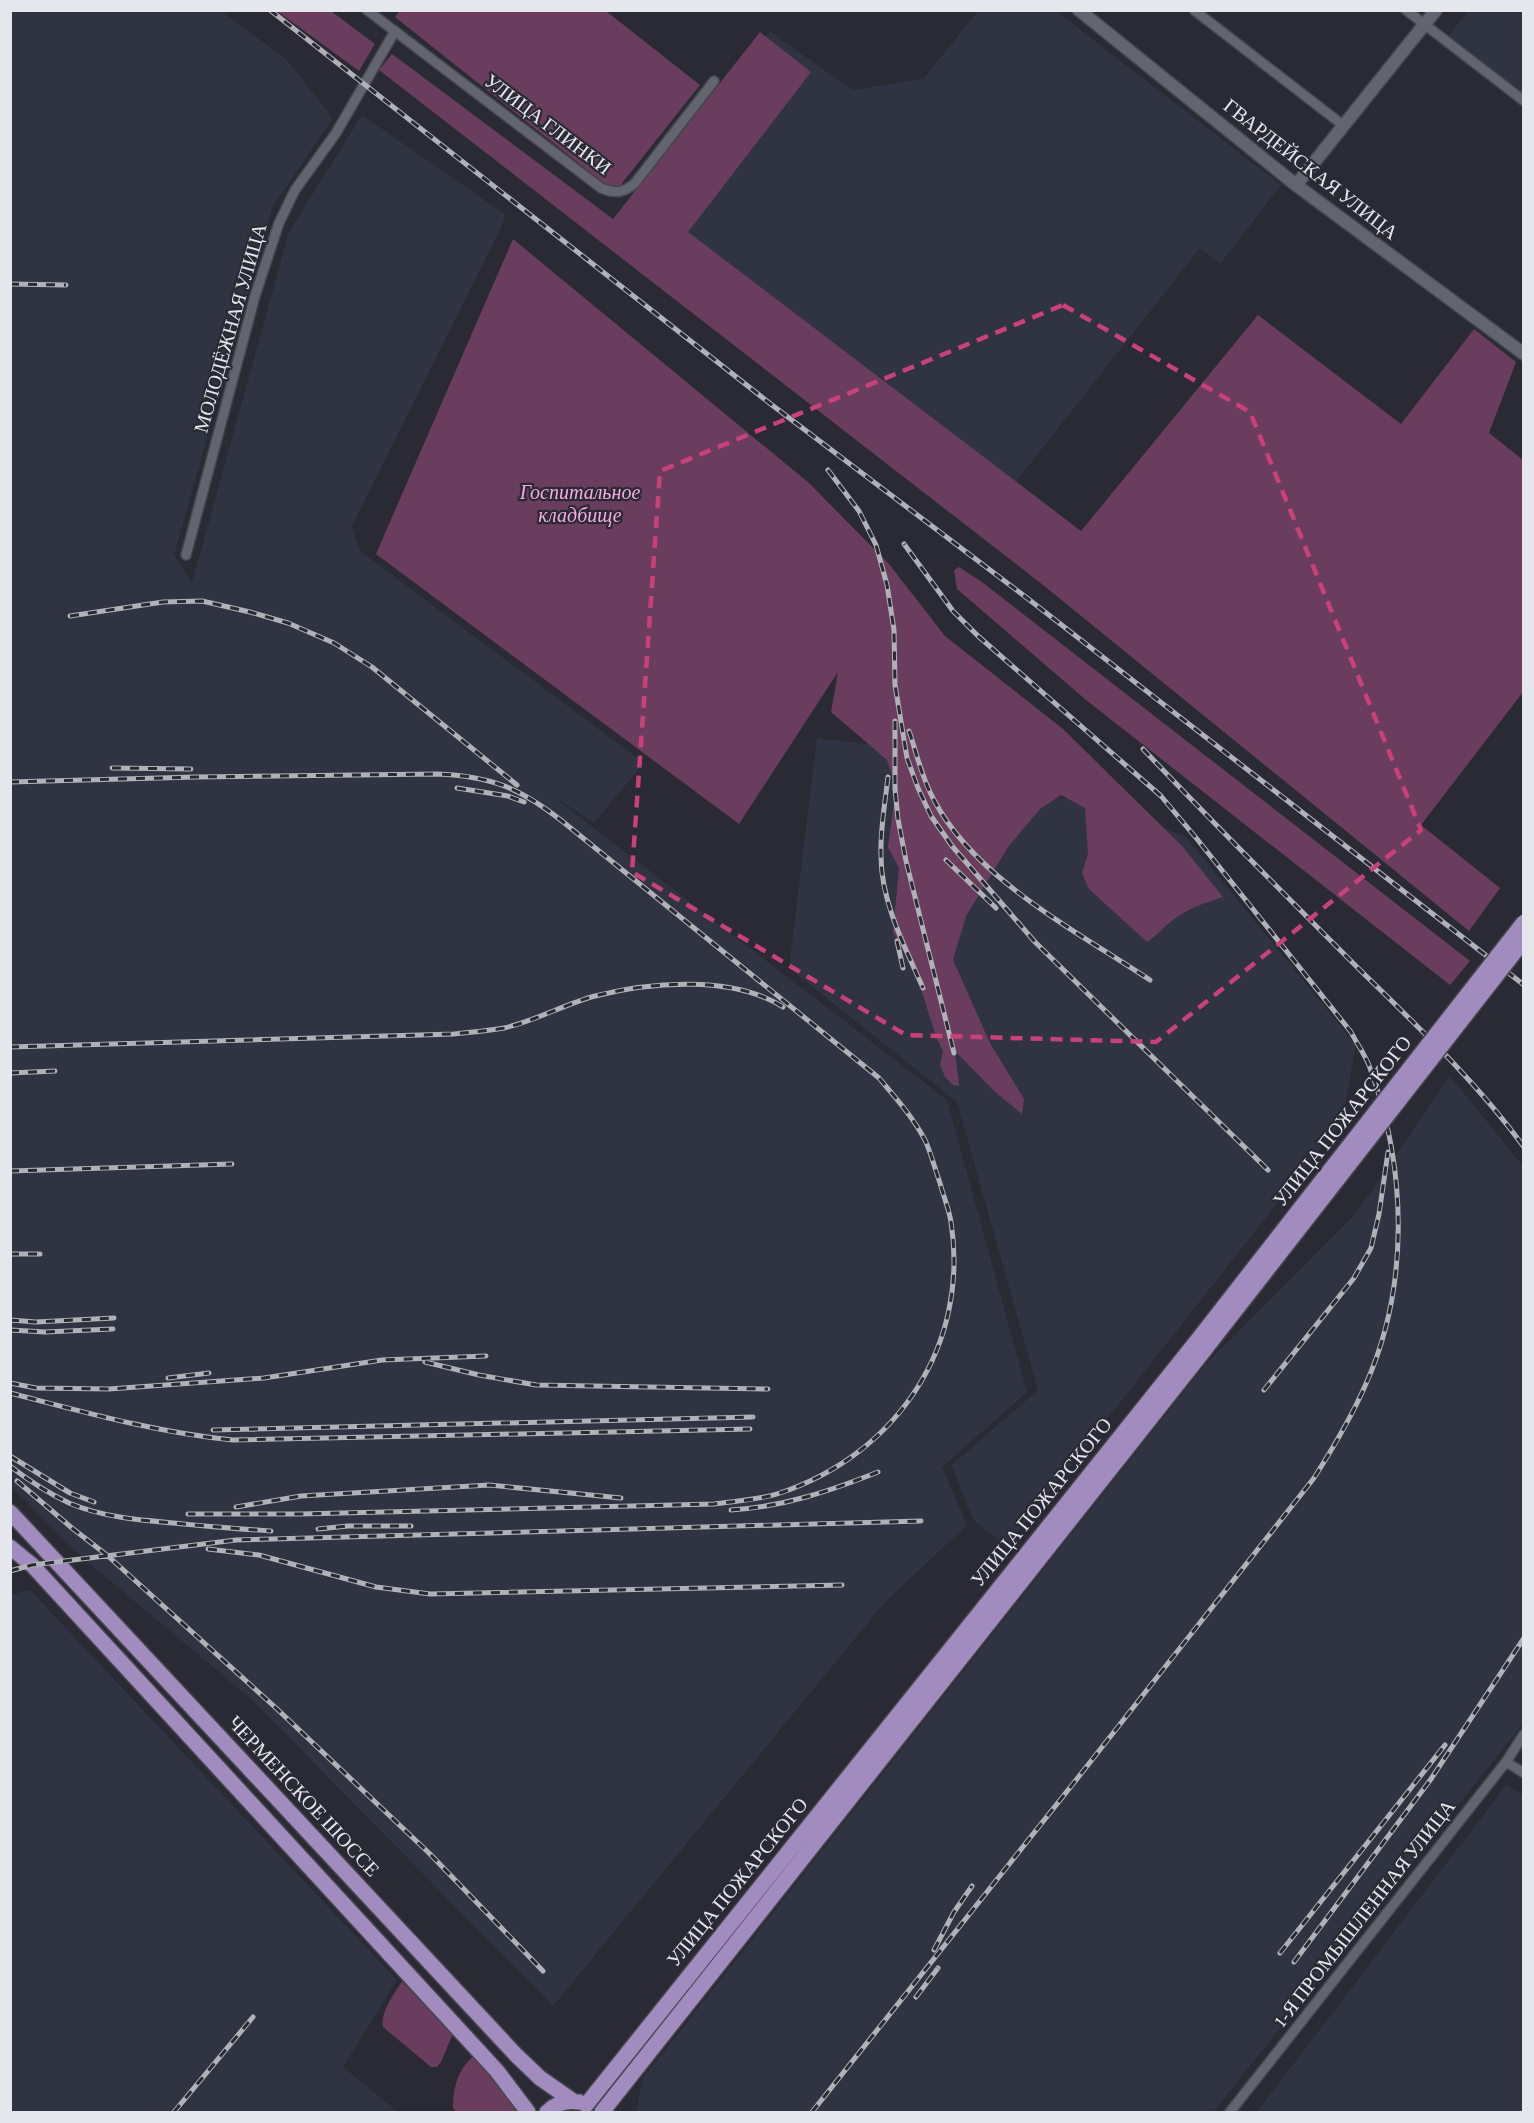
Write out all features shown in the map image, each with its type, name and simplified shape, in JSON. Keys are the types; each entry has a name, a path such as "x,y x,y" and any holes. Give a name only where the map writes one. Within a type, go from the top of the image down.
{"main road":[{"name":"УЛИЦА ПОЖАРСКОГО","path":"602,2112 1201,1345 1524,922"},
{"name":"УЛИЦА ПОЖАРСКОГО","path":"585,2106 1201,1345 1524,940"},
{"name":"ЧЕРМЕНСКОЕ ШОССЕ","path":"10,1512 516,2055 540,2078 585,2106"},
{"path":"10,1547 32,1565 497,2071 528,2112"},
{"path":"547,2112 558,2104 585,2106"}],"street":[{"name":"УЛИЦА ГЛИНКИ","path":"367,10 601,188 612,192 628,189 635,183 714,81"},
{"name":"ГВАРДЕЙСКАЯ УЛИЦА","path":"1079,10 1296,185 1524,354"},
{"path":"1194,10 1344,126"},
{"path":"1406,10 1524,101"},
{"path":"1296,185 1436,10"},
{"name":"МОЛОДЁЖНАЯ УЛИЦА","path":"186,555 255,296 279,223 295,190 336,133 395,31"},
{"name":"1-Я ПРОМЫШЛЕННАЯ УЛИЦА","path":"1230,2112 1506,1762 1524,1734"},
{"path":"1506,1762 1524,1773"}],"highlighted area":[{"path":"1063,305 1250,412 1421,830 1156,1042 906,1035 632,872 660,471"}],"shaded area":[{"path":"10,11 221,11 286,59 333,118 272,208 174,555 192,583 289,232 362,115 506,215 352,526 359,550 644,763 594,823 550,794 947,1100 1027,1392 942,1467 967,1525 885,1602 553,2006 250,1698 84,1559 11,1486"},
{"path":"978,11 1056,11 1281,185 1220,264 1200,248 1000,502 622,219 770,31 852,90 923,79"},
{"path":"1468,11 1523,11 1523,97 1447,38"},
{"path":"817,738 892,747 1052,799 1087,797 1186,837 1356,1045 1342,1121 1007,1546 973,1520 952,1465 1038,1390 957,1102 789,968"},
{"path":"1450,1076 1523,1166 1523,1724 1213,2112 636,2112 643,2078 1204,1366 1356,1213"},
{"path":"30,1590 397,1980 343,2067 398,2112 11,2112 10,1595"},
{"path":"1506,1785 1523,1795 1523,2112 1257,2112"}],"green space":[{"path":"400,10 606,11 700,85 615,192 395,17"},
{"path":"277,11 331,11 375,44 359,71"},
{"path":"760,32 811,72 688,232 1081,531 1258,315 1401,424 1474,329 1516,362 1489,433 1523,460 1523,692 1421,825 1500,888 1469,931 1043,585 379,70 392,54 613,219"},
{"name":"Госпитальное кладбище","path":"513,239 809,483 889,564 945,636 1063,729 1182,846 1223,897 1185,912 1147,942 1089,889 1082,873 1088,854 1085,808 1061,795 1040,809 1008,847 966,916 953,960 990,1043 1024,1099 1022,1114 994,1091 955,1051 959,1086 953,1085 945,1077 940,1065 943,1051 916,974 893,932 899,868 888,847 896,788 887,760 831,712 838,672 739,824 376,554"},
{"path":"959,567 982,582 1470,961 1450,985 1086,700 957,589 954,570"},
{"path":"402,1981 454,2031 437,2067 431,2067 383,2027 386,2009"},
{"path":"475,2055 514,2102 517,2112 456,2112 453,2108 458,2079 464,2066"}],"railway":[{"path":"270,10 772,405 1027,598 1524,985"},
{"path":"10,284 66,285"},
{"path":"828,470 859,511 876,545 887,585 894,630 895,685 907,758 931,816 952,846 1035,942 1268,1170"},
{"path":"812,2112 1314,1478 1354,1410 1380,1348 1390,1309 1396,1269 1397,1187 1391,1146 1370,1068 1351,1032 1161,796 978,636 953,611 904,544"},
{"path":"70,616 163,602 202,601 288,623 334,643 372,667 517,785"},
{"path":"895,721 895,789 898,819 906,861 954,1053"},
{"path":"909,731 923,775 934,800 952,828 975,855 1030,902 1150,980"},
{"path":"1143,749 1445,1055 1486,1099 1524,1147"},
{"path":"112,768 191,769"},
{"path":"10,782 437,774 489,781 518,792 562,821 879,1078 909,1115 925,1140 950,1217 954,1267 949,1311 936,1352 916,1389 891,1423 859,1452 822,1475 780,1493 756,1499 714,1504 300,1514 188,1514"},
{"path":"888,777 881,836 882,873 895,924 923,988"},
{"path":"457,788 508,796 524,802"},
{"path":"946,860 996,908"},
{"path":"897,941 903,968"},
{"path":"10,1047 454,1034 486,1031 527,1021 595,996 665,985 691,984 740,990 763,997 783,1007"},
{"path":"10,1073 55,1071"},
{"path":"1264,1390 1354,1278 1371,1248 1379,1214 1388,1152"},
{"path":"10,1171 232,1164"},
{"path":"10,1254 40,1254"},
{"path":"10,1320 36,1322 114,1318"},
{"path":"10,1330 45,1332 113,1329"},
{"path":"10,1383 36,1388 109,1389 264,1378 382,1360 486,1356"},
{"path":"425,1362 536,1385 768,1389"},
{"path":"168,1378 209,1373"},
{"path":"10,1393 149,1427 233,1440 750,1429"},
{"path":"213,1430 753,1417"},
{"path":"10,1456 70,1493 94,1502"},
{"path":"10,1466 53,1495 94,1512 147,1521 271,1531"},
{"path":"731,1510 788,1502 842,1486 878,1472"},
{"path":"17,1481 108,1556 276,1708 429,1853 543,1971"},
{"path":"236,1507 301,1496 489,1485 621,1498"},
{"path":"10,1571 32,1565 236,1540 921,1521"},
{"path":"318,1529 348,1526 411,1526"},
{"path":"208,1549 259,1555 376,1587 430,1594 842,1585"},
{"path":"1294,1962 1431,1779 1524,1638"},
{"path":"1280,1953 1445,1745"},
{"path":"934,1950 954,1912 972,1886"},
{"path":"916,1997 938,1968"},
{"path":"174,2112 253,2017"}]}
